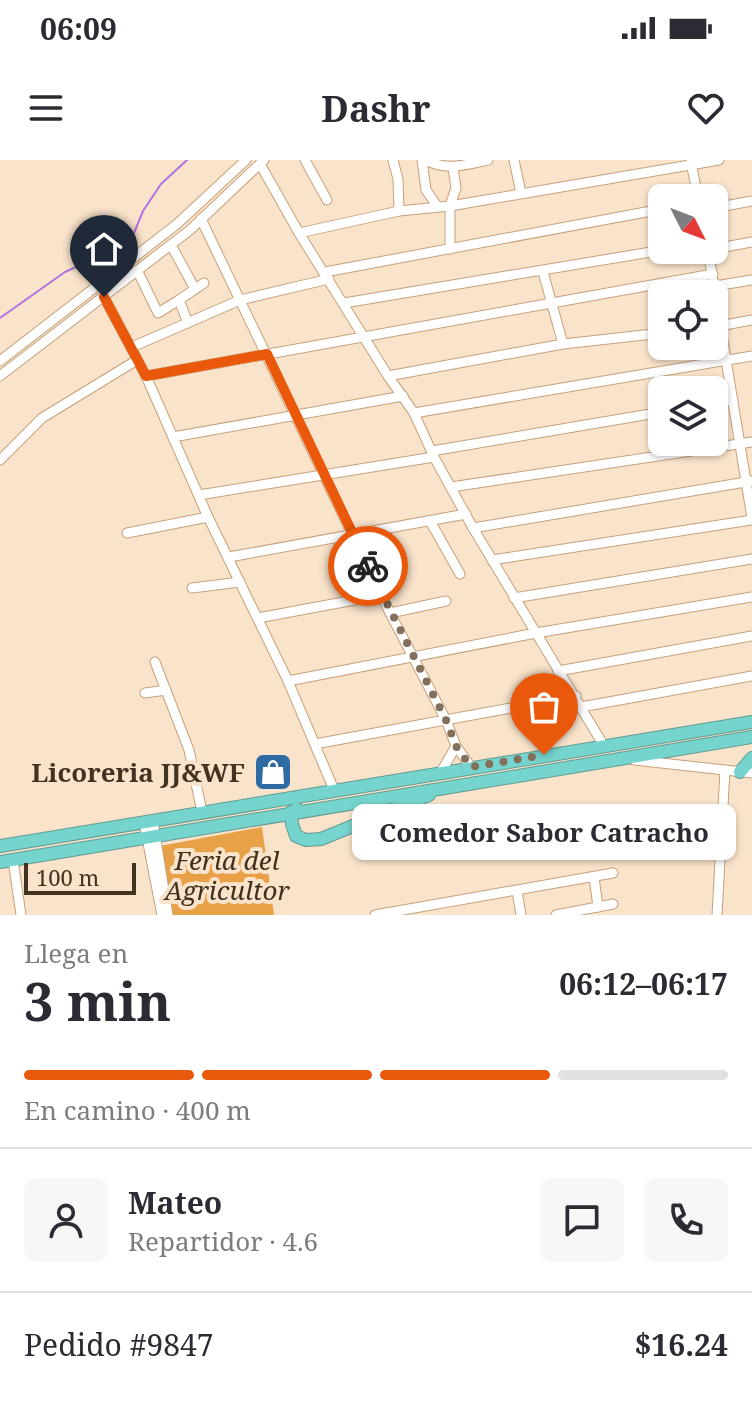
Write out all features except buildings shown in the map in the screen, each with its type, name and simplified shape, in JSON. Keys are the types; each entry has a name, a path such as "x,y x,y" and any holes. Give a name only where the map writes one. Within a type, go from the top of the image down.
{"highway":[{"path":"0,846 471,767 751,724"},
{"path":"7,861 752,737"},
{"path":"746,772 752,758"},
{"path":"291,812 309,802 368,791 385,781"},
{"path":"291,812 296,836 306,840 321,839 451,786"}],"street":[{"path":"0,361 177,224 246,160"},
{"path":"305,160 327,200"},
{"path":"393,160 398,179 399,211"},
{"path":"424,160 426,190 437,206"},
{"path":"424,160 438,167 453,168 488,160"},
{"path":"514,160 521,193"},
{"path":"299,233 399,211 450,206 692,162 719,160"},
{"path":"0,376 171,245 262,162 299,233 414,413 473,528 604,746"},
{"path":"692,162 696,184"},
{"path":"426,178 438,167"},
{"path":"450,249 450,206 456,188 453,168"},
{"path":"728,205 752,201"},
{"path":"132,347 240,300 327,276 648,212"},
{"path":"201,219 381,595 446,720 456,746 471,767"},
{"path":"728,247 752,242"},
{"path":"137,270 158,313 199,286 171,245"},
{"path":"344,303 648,253"},
{"path":"712,264 714,280"},
{"path":"543,272 563,344"},
{"path":"146,376 713,274"},
{"path":"728,284 752,280"},
{"path":"104,297 146,376 208,517 288,681 334,790"},
{"path":"179,300 188,323"},
{"path":"728,324 752,320"},
{"path":"388,376 563,344 648,335"},
{"path":"728,360 752,356"},
{"path":"0,460 42,418 137,360"},
{"path":"414,413 727,360 752,519 492,560"},
{"path":"173,437 403,396"},
{"path":"728,401 733,400"},
{"path":"199,495 326,475 648,415"},
{"path":"451,487 752,442"},
{"path":"473,528 748,482"},
{"path":"229,557 466,514"},
{"path":"127,533 208,517"},
{"path":"430,521 460,574"},
{"path":"514,598 752,559"},
{"path":"192,588 240,582"},
{"path":"258,618 381,595"},
{"path":"288,681 536,633 752,597"},
{"path":"390,613 446,601"},
{"path":"558,671 752,636"},
{"path":"155,662 189,750 202,812"},
{"path":"581,707 752,676"},
{"path":"145,693 166,690"},
{"path":"315,744 576,696"},
{"path":"441,772 456,746"},
{"path":"618,758 746,772"},
{"path":"717,915 725,770"},
{"path":"149,822 162,915"},
{"path":"151,836 168,915"},
{"path":"7,861 21,915"},
{"path":"375,915 613,873"},
{"path":"594,877 598,907"},
{"path":"517,891 521,915"},
{"path":"556,915 613,904"}],"green space":[{"name":"Feria del Agricultor","path":"262,827 274,915 171,915 160,846"}],"waterway":[{"path":"0,318 65,272 117,248 134,233 143,211 161,184 187,160"}],"way so far":[{"path":"368,566 446,720 456,746 471,767 544,755"}],"place":[{"name":"Comedor Sabor Catracho","path":"544,755"},
{"name":"Licoreria JJ&WF","path":"273,772"}],"route":[{"path":"104,297 146,376 267,354 368,566"}]}
